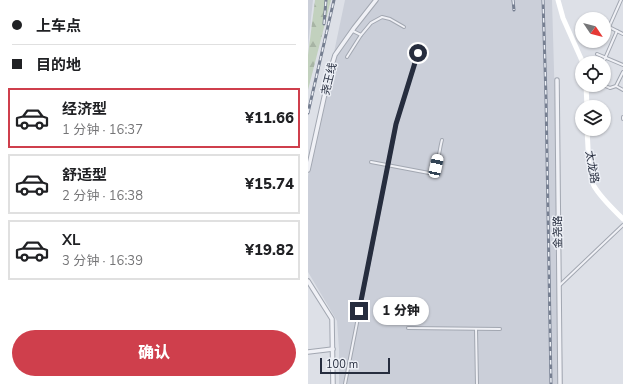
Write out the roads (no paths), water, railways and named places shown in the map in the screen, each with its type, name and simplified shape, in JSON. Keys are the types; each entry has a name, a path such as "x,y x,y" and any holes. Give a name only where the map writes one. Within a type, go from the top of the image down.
{"street":[{"name":"尧王线","path":"308,170 329,75 335,55 352,30 376,0"},
{"path":"558,0 563,18 580,56"},
{"name":"金尧路","path":"557,80 560,384"},
{"name":"太龙路","path":"587,136 589,162 593,185 609,206 623,219"},
{"path":"308,281 332,319 333,384"},
{"path":"308,352 333,349"}],"lane":[{"path":"621,0 609,27 623,34"},
{"path":"347,57 371,23 382,17 390,19 404,27"},
{"path":"352,30 361,36"},
{"path":"605,56 617,31"},
{"path":"345,384 396,124 418,53"},
{"path":"597,54 602,56"},
{"path":"611,60 623,66"},
{"path":"611,88 616,86 623,72"},
{"path":"616,86 623,90"},
{"path":"371,162 429,173 433,171 436,166 442,140"},
{"path":"559,285 623,225"},
{"path":"408,328 500,330"},
{"path":"476,329 477,384"}],"railway":[{"path":"324,24 326,0"},
{"path":"308,113 334,0"},
{"path":"513,0 514,10"},
{"path":"543,0 551,384"}]}
